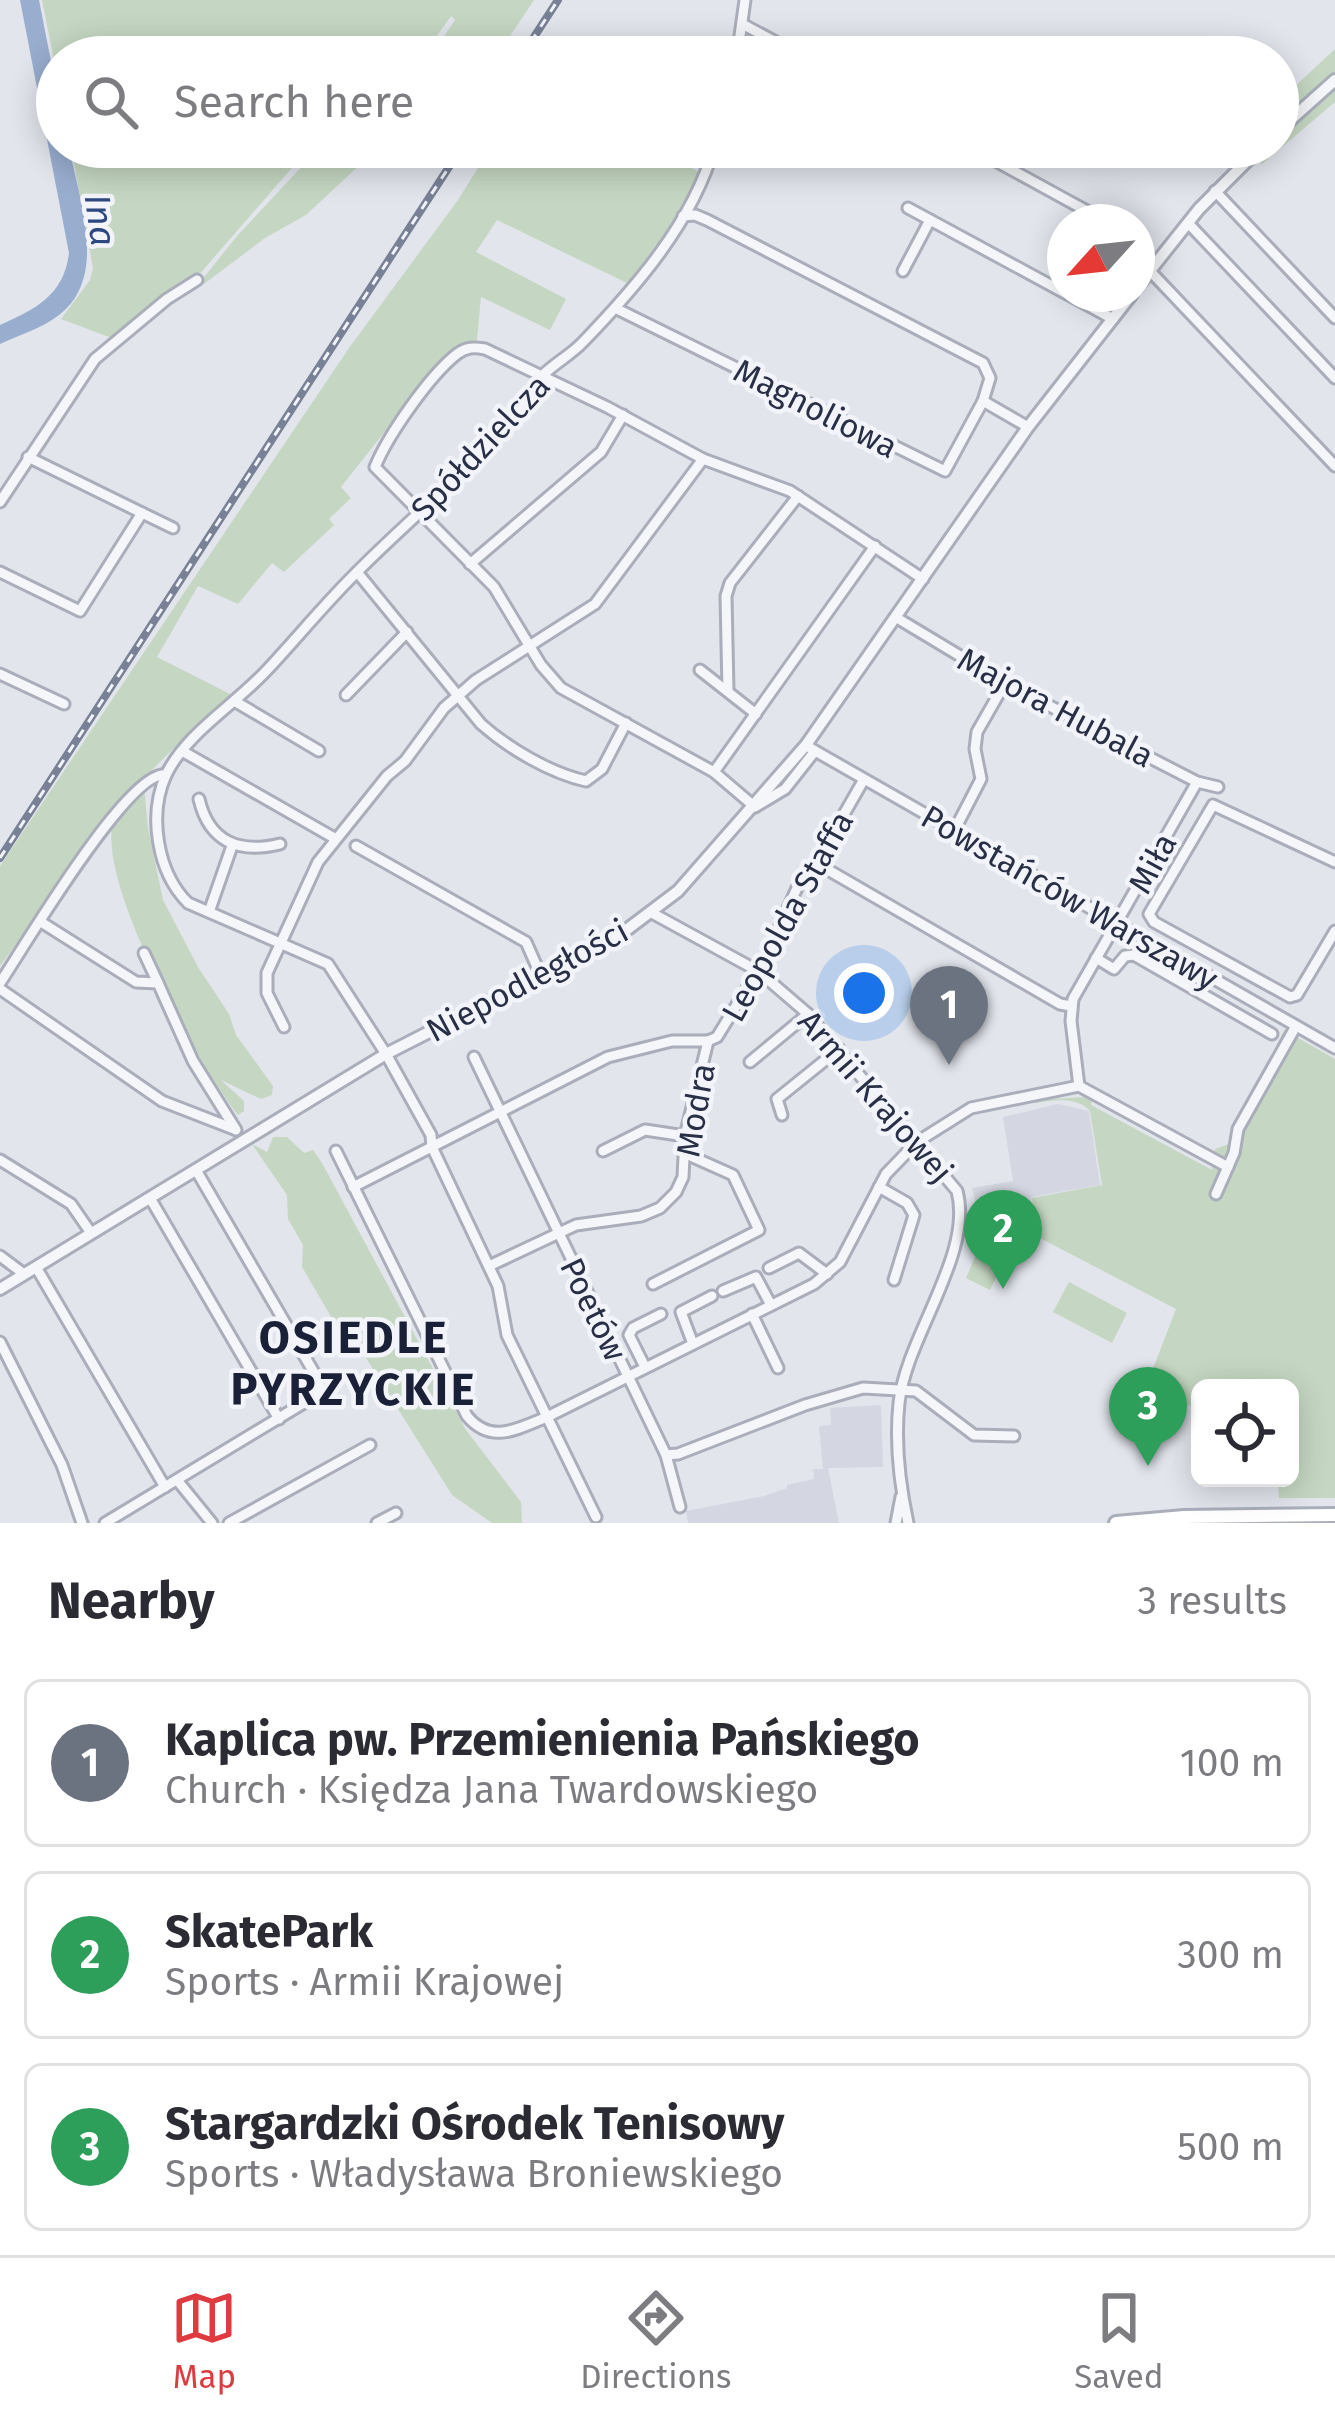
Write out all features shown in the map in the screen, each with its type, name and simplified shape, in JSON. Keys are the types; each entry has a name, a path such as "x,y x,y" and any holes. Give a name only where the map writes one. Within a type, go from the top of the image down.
{"main road":[{"path":"1116,1523 1335,1515"}],"street":[{"path":"742,36 745,0"},
{"path":"744,25 765,36"},
{"path":"1299,112 1335,80"},
{"name":"Spółdzielcza","path":"166,775 182,751 236,702 357,572 509,422 543,375 580,346 615,308 663,249 707,168"},
{"path":"1008,168 1074,204"},
{"path":"1155,265 1239,168"},
{"path":"1215,191 1335,318"},
{"path":"908,208 1047,283"},
{"path":"683,216 707,220 983,363 991,378 982,401 1028,427"},
{"path":"903,272 930,220"},
{"path":"1188,223 1335,378"},
{"path":"1155,276 1335,466"},
{"path":"0,502 95,359 197,280"},
{"name":"Magnoliowa","path":"615,308 945,472 982,401"},
{"path":"1100,312 1113,319"},
{"name":"Niepodległości","path":"0,1289 386,1054 621,934 652,913 695,874 810,748 1028,427 1118,312"},
{"path":"755,806 714,772 561,688 494,587 375,467 386,444 460,351 485,349 704,459 798,496 923,579"},
{"path":"470,564 601,452 622,415"},
{"path":"28,457 173,528"},
{"path":"284,1027 267,993 267,973 318,862 458,694 595,604 704,459"},
{"path":"728,691 726,596 730,584 798,496"},
{"path":"0,572 80,611 142,513"},
{"path":"714,772 875,546"},
{"path":"357,572 496,737 586,782 602,769 626,723"},
{"name":"Majora Hubala","path":"897,618 1005,683 1197,782 1218,787"},
{"path":"346,695 407,632"},
{"path":"700,670 756,714"},
{"path":"0,674 64,704"},
{"path":"954,831 981,779 976,732 1005,683"},
{"path":"236,702 319,751"},
{"name":"Powstańców Warszawy","path":"810,748 1335,1048"},
{"path":"182,751 337,839"},
{"path":"249,1138 162,1101 0,986 81,857 156,774 166,775 158,818 163,863 181,896 328,964 386,1054 431,1135 432,1147 504,1305 507,1335 596,1517"},
{"name":"Leopolda Staffa","path":"353,1187 608,1057 672,1041 708,1041 724,1030 796,888 816,863 863,781"},
{"name":"Miła","path":"1071,1006 1197,782"},
{"path":"199,799 206,822 232,846 260,849 280,844"},
{"path":"1335,862 1214,806 1150,910 1150,918 1294,996 1335,931"},
{"path":"1167,836 1186,848"},
{"path":"208,912 232,846"},
{"path":"356,846 526,942 541,976"},
{"path":"816,863 1060,1004 1071,1006 1079,1086"},
{"name":"Armii Krajowej","path":"652,913 758,970 808,1014 957,1191 961,1226 902,1389 902,1492 896,1523"},
{"path":"40,922 136,982 158,983"},
{"path":"143,952 193,1060 236,1130"},
{"path":"1096,958 1114,969 1133,955 1272,1034"},
{"path":"1242,995 1252,976"},
{"path":"1256,1025 1265,1009"},
{"path":"750,1062 808,1014"},
{"path":"1216,1194 1238,1130 1296,1026"},
{"name":"Modra","path":"557,1233 576,1225 641,1216 660,1208 676,1192 708,1041"},
{"path":"782,1115 777,1100 839,1049"},
{"path":"474,1057 501,1112"},
{"path":"336,1151 470,1421 478,1429 501,1435 547,1417 827,1274 850,1246 897,1161 917,1142 970,1108 1079,1086 1228,1167"},
{"name":"Poetów","path":"501,1112 666,1455 680,1507"},
{"path":"603,1151 645,1130 686,1136"},
{"path":"653,1284 760,1230 733,1175 686,1154"},
{"path":"0,1160 70,1204 91,1233"},
{"path":"105,1523 322,1393 196,1171"},
{"path":"879,1187 907,1203 914,1215 894,1280"},
{"path":"150,1198 279,1419"},
{"path":"489,1266 557,1233"},
{"path":"769,1268 799,1253 827,1274"},
{"path":"0,1256 30,1270 165,1487"},
{"path":"693,1344 681,1312 717,1293 756,1277 771,1304"},
{"path":"645,1366 629,1335 633,1328 662,1314"},
{"path":"752,1314 778,1368"},
{"path":"0,1342 55,1449 82,1523"},
{"path":"666,1455 847,1391 902,1389 926,1397 974,1435 1014,1436"},
{"path":"230,1523 370,1445"},
{"path":"177,1480 212,1523"},
{"name":"Armii Krajowej","path":"902,1492 908,1523"},
{"path":"377,1523 396,1513"}],"shaded area":[{"path":"1058,1104 1089,1111 1100,1185 1031,1197 1032,1209 995,1215 976,1204 972,1188 1013,1181 1003,1117"},
{"path":"881,1405 883,1467 828,1468 839,1523 688,1523 686,1511 764,1496 814,1479 813,1469 823,1469 819,1426 831,1425 830,1408"}],"green space":[{"path":"42,0 534,0 510,36 444,36 455,20 451,16 437,36 49,36"},
{"path":"1335,49 1335,102 1299,133 1299,82"},
{"path":"75,168 292,168 197,277 117,340 61,319 90,280 93,268"},
{"path":"300,168 356,168 306,215 265,238 204,284 201,281"},
{"path":"478,168 692,168 703,174 657,252 631,285 497,220 476,252 566,299 550,330 481,297 477,340 446,354 341,487 351,498 329,519 334,525 284,572 272,563 238,604 198,586 157,657 234,696 117,805 0,966 0,866 349,348"},
{"path":"144,787 163,900 229,1014 236,1035 273,1086 272,1095 261,1099 221,1080 244,1101 244,1111 238,1115 176,1016 120,887 112,850 113,821"},
{"path":"1284,1030 1335,1059 1335,1498 1279,1498 1278,1487 1299,1487 1299,1379 1191,1379 1191,1406 1152,1390 1149,1379 1176,1309 998,1216 1033,1211 1032,1198 1102,1185 1090,1111 1072,1101 1034,1100 1086,1097 1091,1105 1212,1170 1215,1149 1229,1144"},
{"path":"273,1137 287,1137 304,1153 313,1150 322,1163 466,1430 521,1502 522,1523 492,1523 452,1495 356,1342 343,1337 302,1267 303,1245 288,1219 287,1195 252,1144 267,1152"},
{"path":"991,1219 1017,1233 990,1290 966,1278"},
{"path":"1069,1282 1127,1313 1112,1343 1053,1312"}],"water":[{"path":"20,0 39,0 46,36 36,36 36,83"},
{"path":"53,168 73,168 86,236 83,280 59,315 0,344 0,325 46,299 61,280 69,253"}],"railway":[{"path":"535,36 558,0"},
{"path":"0,858 448,168"}],"place":[{"name":"Kaplica pw. Przemienienia Pańskiego","path":"949,1065"},
{"name":"SkatePark","path":"1003,1289"},
{"name":"Stargardzki Ośrodek Tenisowy","path":"1148,1466"}],"district":[{"name":"OSIEDLE PYRZYCKIE","path":"354,1363"}],"water label":[{"name":"Ina","path":"101,220"}]}
